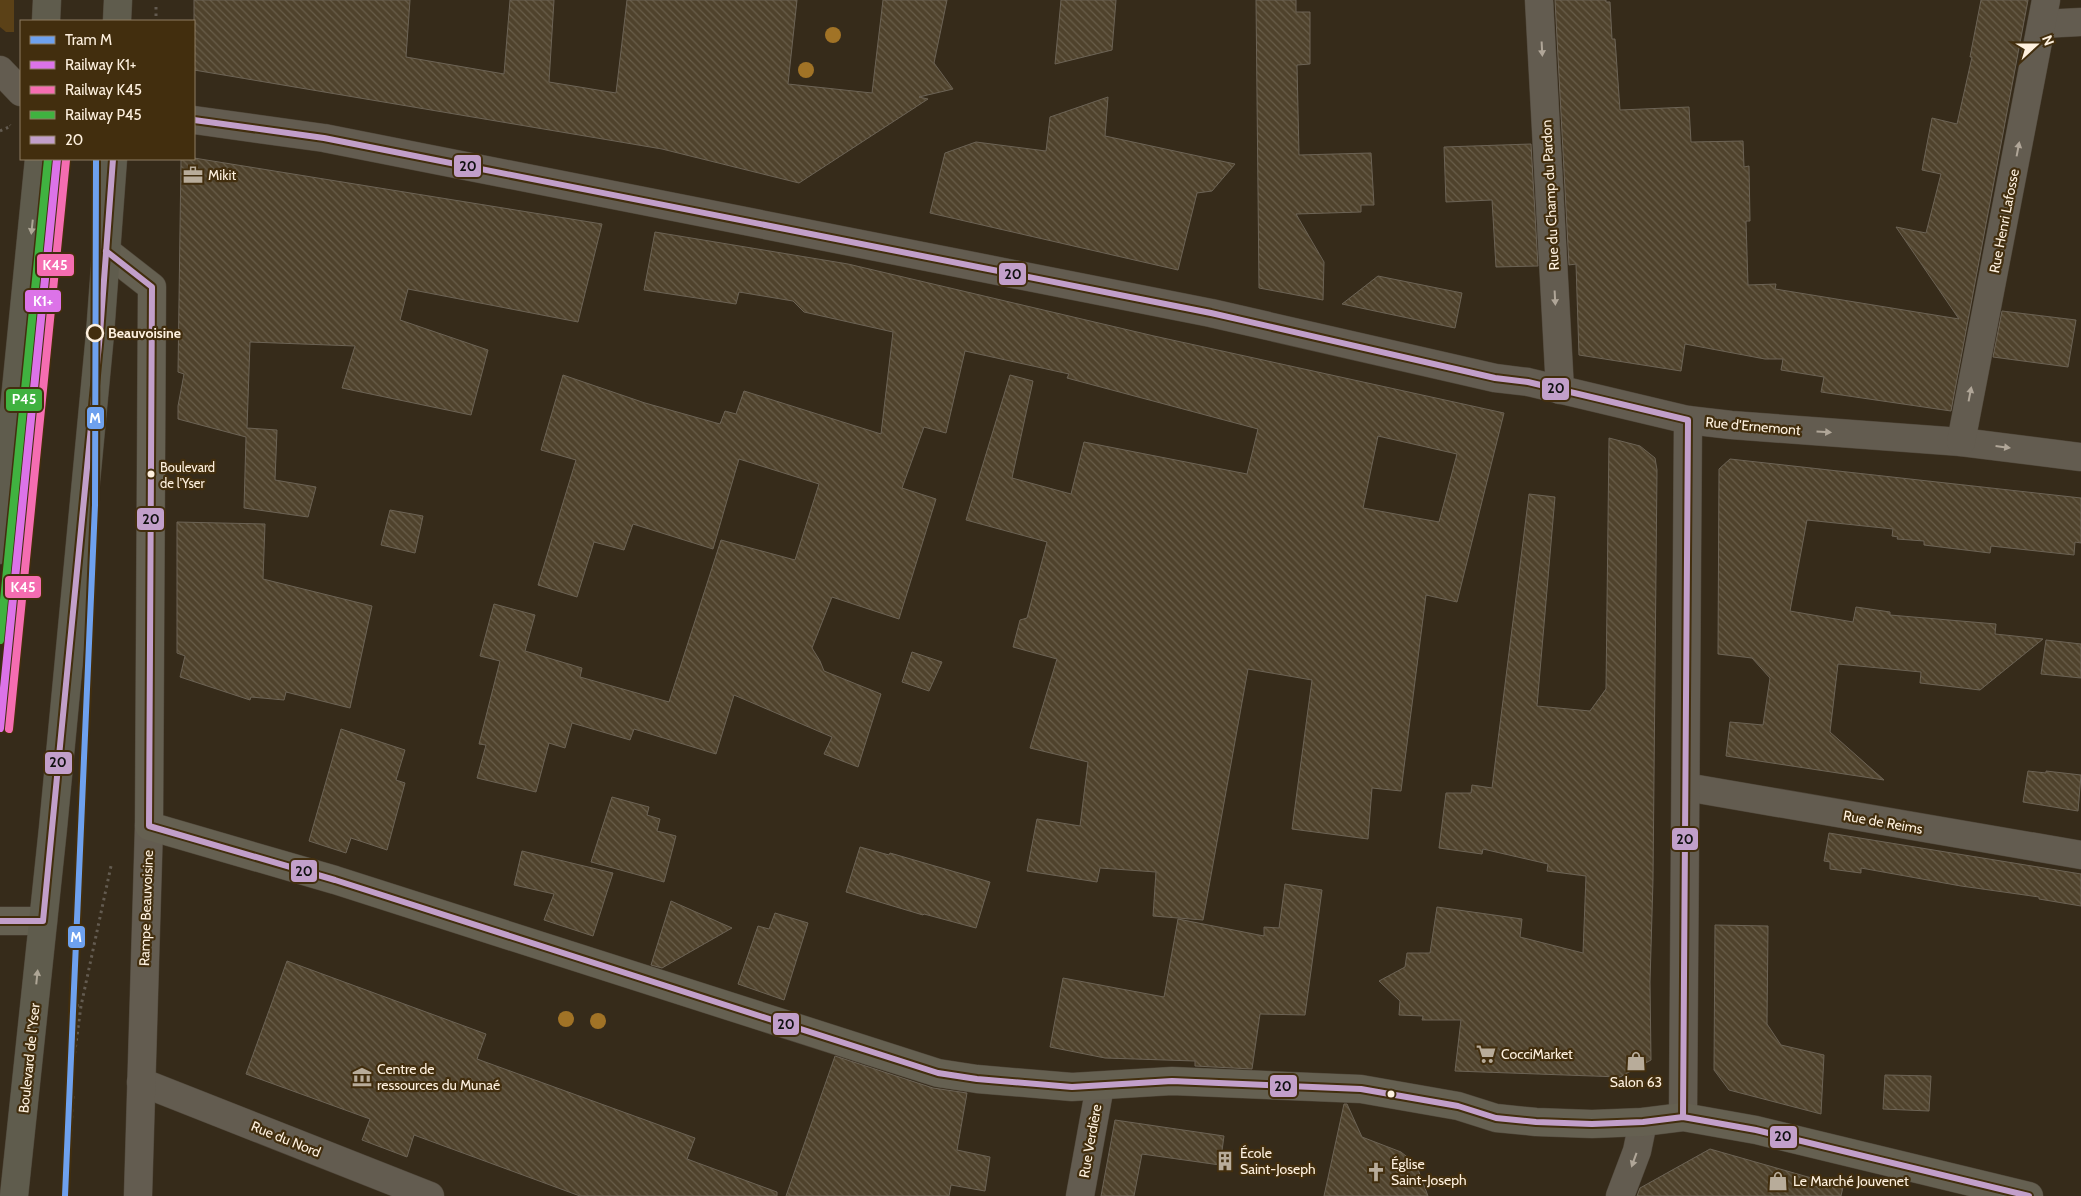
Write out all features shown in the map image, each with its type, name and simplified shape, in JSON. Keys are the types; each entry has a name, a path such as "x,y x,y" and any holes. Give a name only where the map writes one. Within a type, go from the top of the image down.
{"main road":[{"path":"46,20 47,0"},
{"path":"117,20 118,0"},
{"path":"0,550 39,160"},
{"name":"Boulevard de l'Yser","path":"14,1196 43,921 100,334 113,160"}],"street":[{"name":"Rue du Champ du Pardon","path":"1539,0 1560,390"},
{"path":"2044,12 2081,22"},
{"name":"Rue Henri Lafosse","path":"1961,442 2044,12"},
{"path":"0,70 20,91"},
{"name":"Rue d'Ernemont","path":"195,120 324,138 1211,313 1495,378 1528,382 1688,420 1731,425 1961,442 2081,457"},
{"name":"Rampe Beauvoisine","path":"106,251 152,287 149,826 138,1196"},
{"path":"1683,1117 1688,420"},
{"name":"Rue de Reims","path":"1686,787 2081,855"},
{"path":"149,826 334,880 938,1073 1072,1087 1172,1081 1361,1088 1458,1106 1496,1118 1592,1124 1643,1122 1683,1117 1756,1130 2029,1196"},
{"path":"0,921 43,921"},
{"name":"Rue du Nord","path":"141,1082 430,1196"},
{"name":"Rue Verdière","path":"1080,1196 1100,1086"},
{"path":"1620,1196 1637,1151 1643,1122"}],"path":[{"path":"156,7 156,20"},
{"path":"0,131 11,126 8,121"},
{"path":"67,1196 73,1096 71,1080 85,988 113,858"}],"shaded area":[{"path":"0,0 14,0 14,32 6,32 0,27"}],"building":[{"path":"194,0 410,0 406,57 504,74 510,0 554,0 549,82 616,93 627,0 797,0 788,84 872,93 883,0 947,0 934,63 953,89 919,97 928,99 799,183 662,149 195,70"},
{"path":"1061,0 1116,0 1112,50 1055,64"},
{"path":"1256,0 1296,0 1296,12 1310,12 1310,64 1297,65 1299,155 1371,153 1374,205 1361,205 1361,212 1296,214 1324,262 1323,300 1259,288"},
{"path":"1555,0 1606,0 1606,2 1610,2 1612,39 1615,39 1620,110 1689,107 1691,142 1743,141 1744,167 1749,166 1750,221 1746,221 1748,285 1776,284 1775,289 1959,319 1896,227 1926,233 1941,174 1922,170 1932,118 1957,124 1972,57 1970,57 1981,0 2028,0 1951,411 1821,392 1824,377 1781,370 1783,359 1765,359 1685,344 1681,371 1579,355 1576,264 1569,265"},
{"path":"1108,97 1105,136 1235,164 1212,191 1197,193 1178,270 930,213 945,153 976,142 1046,151 1050,117"},
{"path":"1531,144 1538,266 1496,267 1492,200 1446,202 1444,147"},
{"path":"195,158 602,224 578,322 408,289 400,320 488,350 471,415 342,388 355,346 250,342 247,428 277,430 275,480 316,487 308,517 244,508 246,437 178,419 178,406 184,374 178,372 181,160 195,160"},
{"path":"655,232 848,264 1154,336 1504,413 1457,602 1426,595 1401,791 1372,788 1368,839 1292,829 1312,680 1248,669 1203,920 1153,916 1156,872 1100,868 1097,882 1027,871 1037,819 1080,826 1088,762 1030,748 1057,659 1013,647 1020,620 1027,618 1047,542 966,520 1010,375 1033,381 1012,478 1071,494 1084,442 1247,474 1258,429 1067,378 1069,374 965,351 946,433 924,427 902,488 936,499 899,619 832,597 812,648 824,671 881,694 858,767 824,754 832,737 734,695 716,754 634,729 630,740 572,723 565,748 549,743 536,792 477,778 486,745 479,744 500,661 480,656 494,604 535,615 525,651 582,668 580,677 669,702 721,540 795,560 819,484 739,459 713,549 633,524 624,550 594,542 577,597 538,585 576,460 541,450 563,375 645,403 720,424 725,411 736,414 744,391 881,434 893,332 804,312 793,301 739,292 736,304 644,290","holes":["1378,436 1457,454 1439,522 1363,508"]},
{"path":"1378,276 1462,293 1455,328 1342,304"},
{"path":"2002,311 2076,320 2068,367 1993,357"},
{"path":"1609,438 1640,446 1655,458 1657,470 1653,880 1650,982 1651,1060 1620,1077 1455,1071 1461,1020 1422,1020 1423,1016 1399,1015 1400,1001 1379,981 1405,967 1407,953 1430,953 1437,907 1522,919 1520,937 1583,953 1586,876 1547,871 1548,864 1483,849 1482,854 1439,848 1446,793 1471,793 1472,785 1492,788 1529,494 1555,497 1537,706 1590,711 1606,689"},
{"path":"1730,459 2081,498 2081,543 2075,542 2074,555 1991,546 1990,553 1924,545 1924,541 1897,539 1898,537 1892,536 1893,529 1807,520 1790,611 1853,622 1856,607 1890,612 1890,615 1996,624 1995,634 2043,639 1980,690 1920,683 1921,672 1838,664 1830,732 1884,780 1726,756 1730,722 1763,725 1770,678 1752,658 1718,654 1719,469"},
{"path":"390,510 423,516 415,553 381,545"},
{"path":"177,522 265,524 263,579 372,606 350,708 286,692 284,700 251,697 250,700 180,677 185,656 177,653"},
{"path":"2046,640 2081,644 2081,678 2041,674"},
{"path":"912,652 942,662 929,691 902,682"},
{"path":"341,729 405,750 396,780 405,783 387,850 351,838 346,853 309,841"},
{"path":"2028,771 2081,775 2078,811 2023,802"},
{"path":"612,797 649,807 647,815 660,819 657,831 676,836 664,882 591,862"},
{"path":"1829,833 2081,874 2081,906 2039,899 2039,897 1961,886 1861,868 1861,873 1830,869 1830,862 1824,861"},
{"path":"860,847 889,855 890,853 990,882 976,928 923,915 846,892"},
{"path":"522,851 613,873 593,936 544,920 554,894 514,885"},
{"path":"1285,884 1322,890 1305,1015 1260,1014 1252,1069 1195,1066 1195,1061 1105,1058 1050,1047 1063,978 1164,997 1178,919 1264,936 1264,927 1279,928"},
{"path":"671,901 732,928 662,968 651,965"},
{"path":"775,913 808,923 784,1000 738,984 758,926 769,929"},
{"path":"1715,925 1768,926 1767,1024 1781,1045 1824,1055 1821,1114 1729,1090 1714,1070"},
{"name":"Centre de ressources du Munaé","path":"287,961 486,1034 477,1059 695,1138 687,1159 777,1192 777,1196 580,1196 414,1135 407,1157 362,1140 370,1119 246,1074"},
{"path":"835,1056 933,1088 967,1093 957,1150 990,1157 985,1191 951,1185 949,1196 786,1196"},
{"path":"1885,1075 1931,1076 1929,1111 1883,1109"},
{"name":"Église Saint-Joseph","path":"1344,1104 1347,1104 1362,1137 1401,1152 1416,1164 1428,1196 1324,1196"},
{"name":"École Saint-Joseph","path":"1115,1120 1224,1136 1220,1165 1142,1154 1134,1196 1101,1196"},
{"path":"1710,1149 1843,1187 1841,1196 1637,1196 1640,1188"}],"tram line":[{"name":"M","path":"65,1196 95,505 96,160"}],"rail line":[{"name":"P45","path":"0,640 48,160"},
{"name":"K1+","path":"0,728 57,160"},
{"name":"K45","path":"9,729 66,160"}],"transit line":[{"name":"20","path":"195,120 324,138 1211,313 1495,378 1528,382 1688,420 1683,1117"},
{"name":"20","path":"0,921 43,921 100,334 113,160"},
{"name":"20","path":"106,251 152,287 149,826 335,880 938,1073 977,1079 1072,1087 1172,1081 1361,1089 1458,1106 1496,1118 1536,1122 1592,1124 1643,1122 1683,1117 1756,1130 2029,1196"}],"place":[{"name":"Mikit","path":"193,175"},
{"name":"Beauvoisine","path":"95,333"},
{"name":"Boulevard de l'Yser","path":"151,474"},
{"name":"CocciMarket","path":"1486,1054"},
{"name":"Salon 63","path":"1636,1061"},
{"name":"Centre de ressources du Munaé","path":"362,1077"},
{"name":"École Saint-Joseph","path":"1225,1161"},
{"name":"Église Saint-Joseph","path":"1376,1172"},
{"name":"Le Marché Jouvenet","path":"1778,1181"}]}
